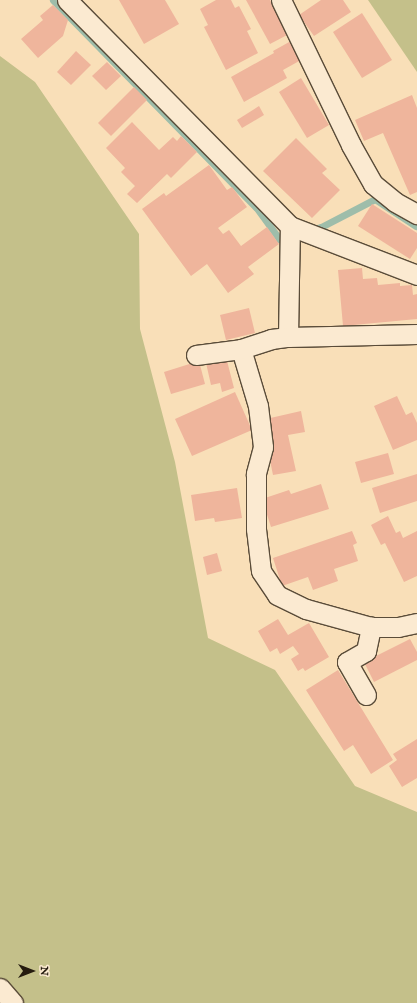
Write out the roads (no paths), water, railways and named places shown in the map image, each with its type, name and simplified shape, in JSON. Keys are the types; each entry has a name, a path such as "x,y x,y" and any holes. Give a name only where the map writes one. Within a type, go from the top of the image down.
{"street":[{"path":"67,0 290,226 417,276"},
{"path":"281,0 350,145 373,184 395,202 417,214"},
{"path":"288,337 290,226"},
{"path":"196,355 241,349 271,339 288,337 417,334"},
{"path":"241,349 258,406 263,447 256,474 256,529 261,572 277,595 306,609 371,627 398,627 417,623"},
{"path":"366,695 347,662 366,651 371,627"},
{"path":"0,988 14,1003"}],"waterway":[{"path":"53,0 256,207 279,239 289,236"},
{"path":"311,230 321,227 375,199 416,226"}]}
